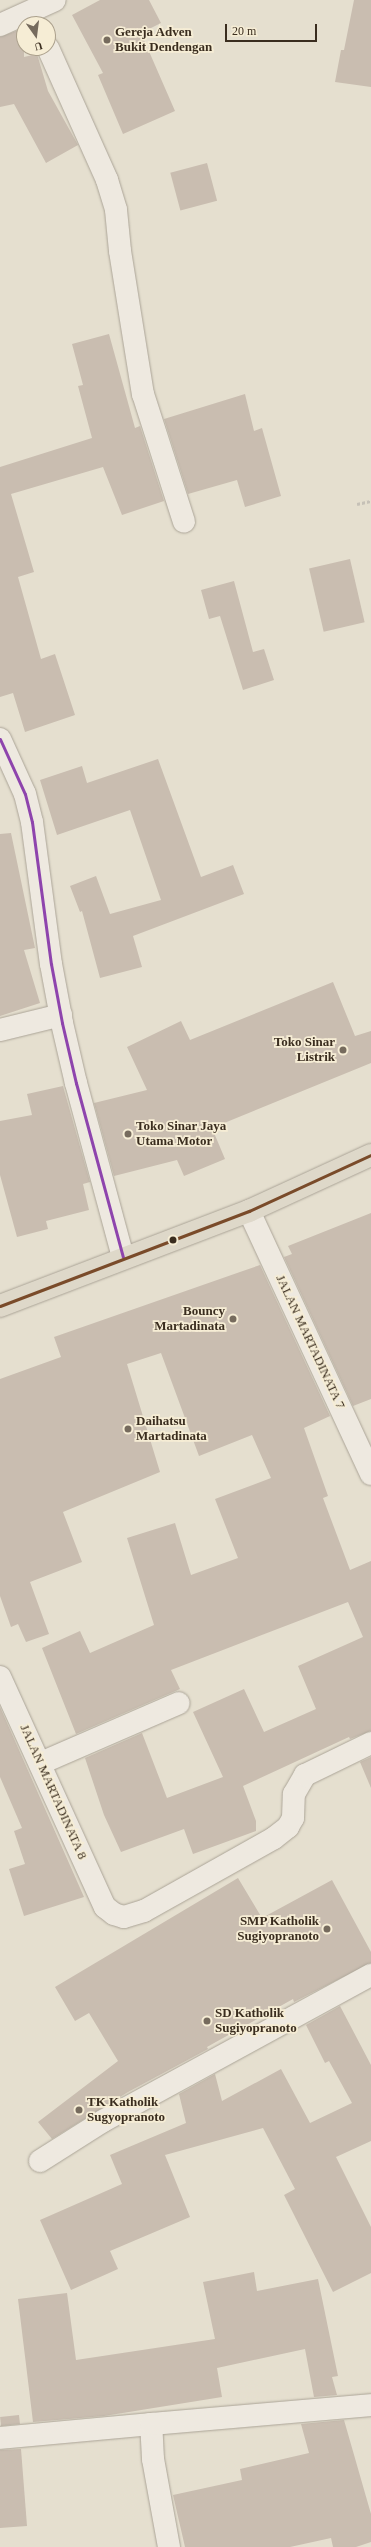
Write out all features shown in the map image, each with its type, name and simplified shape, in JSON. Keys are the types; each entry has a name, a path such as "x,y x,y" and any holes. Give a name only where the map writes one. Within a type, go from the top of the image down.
{"highway":[{"path":"0,1306 124,1257 249,1211 371,1155"}],"street":[{"path":"36,16 55,0"},
{"path":"0,25 16,22"},
{"path":"52,56 110,188 116,210 120,251 144,394 184,522"},
{"path":"0,739 25,794 32,822 61,1015 76,1082 124,1257"},
{"path":"0,1030 61,1015"},
{"name":"JALAN MARTADINATA 7","path":"249,1211 371,1474"},
{"name":"JALAN MARTADINATA 8","path":"0,1677 41,1763 105,1907 114,1914 124,1917 134,1916 274,1838 288,1827 293,1818 294,1794 305,1775 371,1743"},
{"path":"41,1763 179,1702"},
{"path":"40,2161 103,2121 371,1976"},
{"path":"0,2438 371,2405"},
{"path":"151,2424 153,2459 169,2547"}],"path":[{"path":"357,504 371,501"}],"building":[{"path":"100,0 149,0 161,23 141,33 175,111 123,134 98,75 103,73 72,15"},
{"path":"354,0 371,0 371,87 335,82 341,50 344,50"},
{"path":"16,31 16,56 38,56 48,91 78,145 46,163 14,104 0,107 0,37"},
{"path":"207,163 217,201 180,211 170,173"},
{"path":"109,334 135,428 140,426 164,501 122,515 103,467 11,494 34,572 18,577 41,659 55,654 75,715 25,732 13,693 0,697 0,467 92,438 78,386 83,385 72,344"},
{"path":"245,394 254,431 262,428 281,496 245,507 237,480 188,494 164,419"},
{"path":"350,559 365,622 324,632 309,568"},
{"path":"234,581 253,652 264,649 274,680 243,690 220,616 209,619 201,590"},
{"path":"158,759 201,877 233,865 244,894 133,936 142,967 100,978 82,911 80,912 70,886 96,876 110,914 161,900 130,810 57,835 40,780 82,766 87,783"},
{"path":"11,833 35,948 24,950 40,1003 0,1016 0,834"},
{"path":"333,982 355,1036 371,1031 371,1063 212,1128 225,1159 184,1176 177,1160 114,1176 94,1103 147,1090 127,1047 181,1021 190,1040"},
{"path":"63,1086 90,1182 83,1184 89,1210 46,1221 48,1229 17,1237 0,1175 0,1121 32,1115 27,1094"},
{"path":"371,1213 371,1399 353,1406 284,1257 292,1254 288,1246"},
{"path":"260,1265 330,1416 304,1428 328,1496 323,1498 350,1570 371,1561 371,1731 350,1739 349,1737 243,1786 256,1821 256,1831 193,1854 184,1829 121,1852 104,1815 85,1758 142,1733 167,1798 223,1777 193,1712 244,1689 264,1732 316,1709 298,1666 363,1637 348,1602 171,1670 180,1689 76,1734 42,1648 80,1631 90,1653 154,1625 127,1538 175,1523 191,1575 238,1558 215,1499 271,1478 252,1435 199,1456 161,1353 127,1364 160,1472 63,1512 82,1562 30,1582 49,1634 26,1642 18,1624 11,1627 0,1596 0,1379 61,1357 54,1337"},
{"path":"0,1707 84,1897 24,1916 9,1869 25,1864 14,1831 22,1828 0,1777"},
{"path":"371,1757 371,1788 360,1762"},
{"path":"238,1878 262,1918 332,1880 371,1952 371,1963 294,2002 293,1999 207,2047 208,2049 128,2092 52,2139 38,2122 118,2061 89,2013 75,2021 55,1987"},
{"path":"340,2006 371,2065 371,2141 336,2157 371,2227 371,2273 333,2292 284,2195 295,2189 263,2128 165,2155 190,2217 110,2251 118,2269 71,2290 40,2220 122,2184 110,2155 186,2123 179,2094 215,2074 222,2101 281,2069 310,2123 352,2103 329,2061 325,2063 306,2025"},
{"path":"254,2272 257,2291 318,2279 338,2376 332,2377 337,2395 314,2397 305,2349 217,2368 222,2397 104,2416 33,2422 18,2299 67,2293 76,2360 215,2339 203,2282"},
{"path":"19,2415 20,2424 1,2426 0,2417"},
{"path":"344,2420 371,2514 371,2542 356,2547 333,2547 331,2538 290,2547 185,2547 173,2495 242,2480 240,2469 309,2453 301,2424"},
{"path":"21,2449 27,2526 0,2528 0,2450"}],"transit line":[{"path":"0,739 25,794 32,822 51,964 62,1023 76,1083 123,1257"},
{"path":"0,1306 249,1211 371,1155"}],"place":[{"name":"Gereja Adven Bukit Dendengan","path":"107,40"},
{"name":"Toko Sinar Listrik","path":"343,1050"},
{"name":"Toko Sinar Jaya Utama Motor","path":"128,1134"},
{"name":"Bouncy Martadinata","path":"233,1319"},
{"name":"Daihatsu Martadinata","path":"128,1429"},
{"name":"SMP Katholik Sugiyopranoto","path":"327,1929"},
{"name":"SD Katholik Sugiyopranoto","path":"207,2021"},
{"name":"TK Katholik Sugyopranoto","path":"79,2110"}]}
